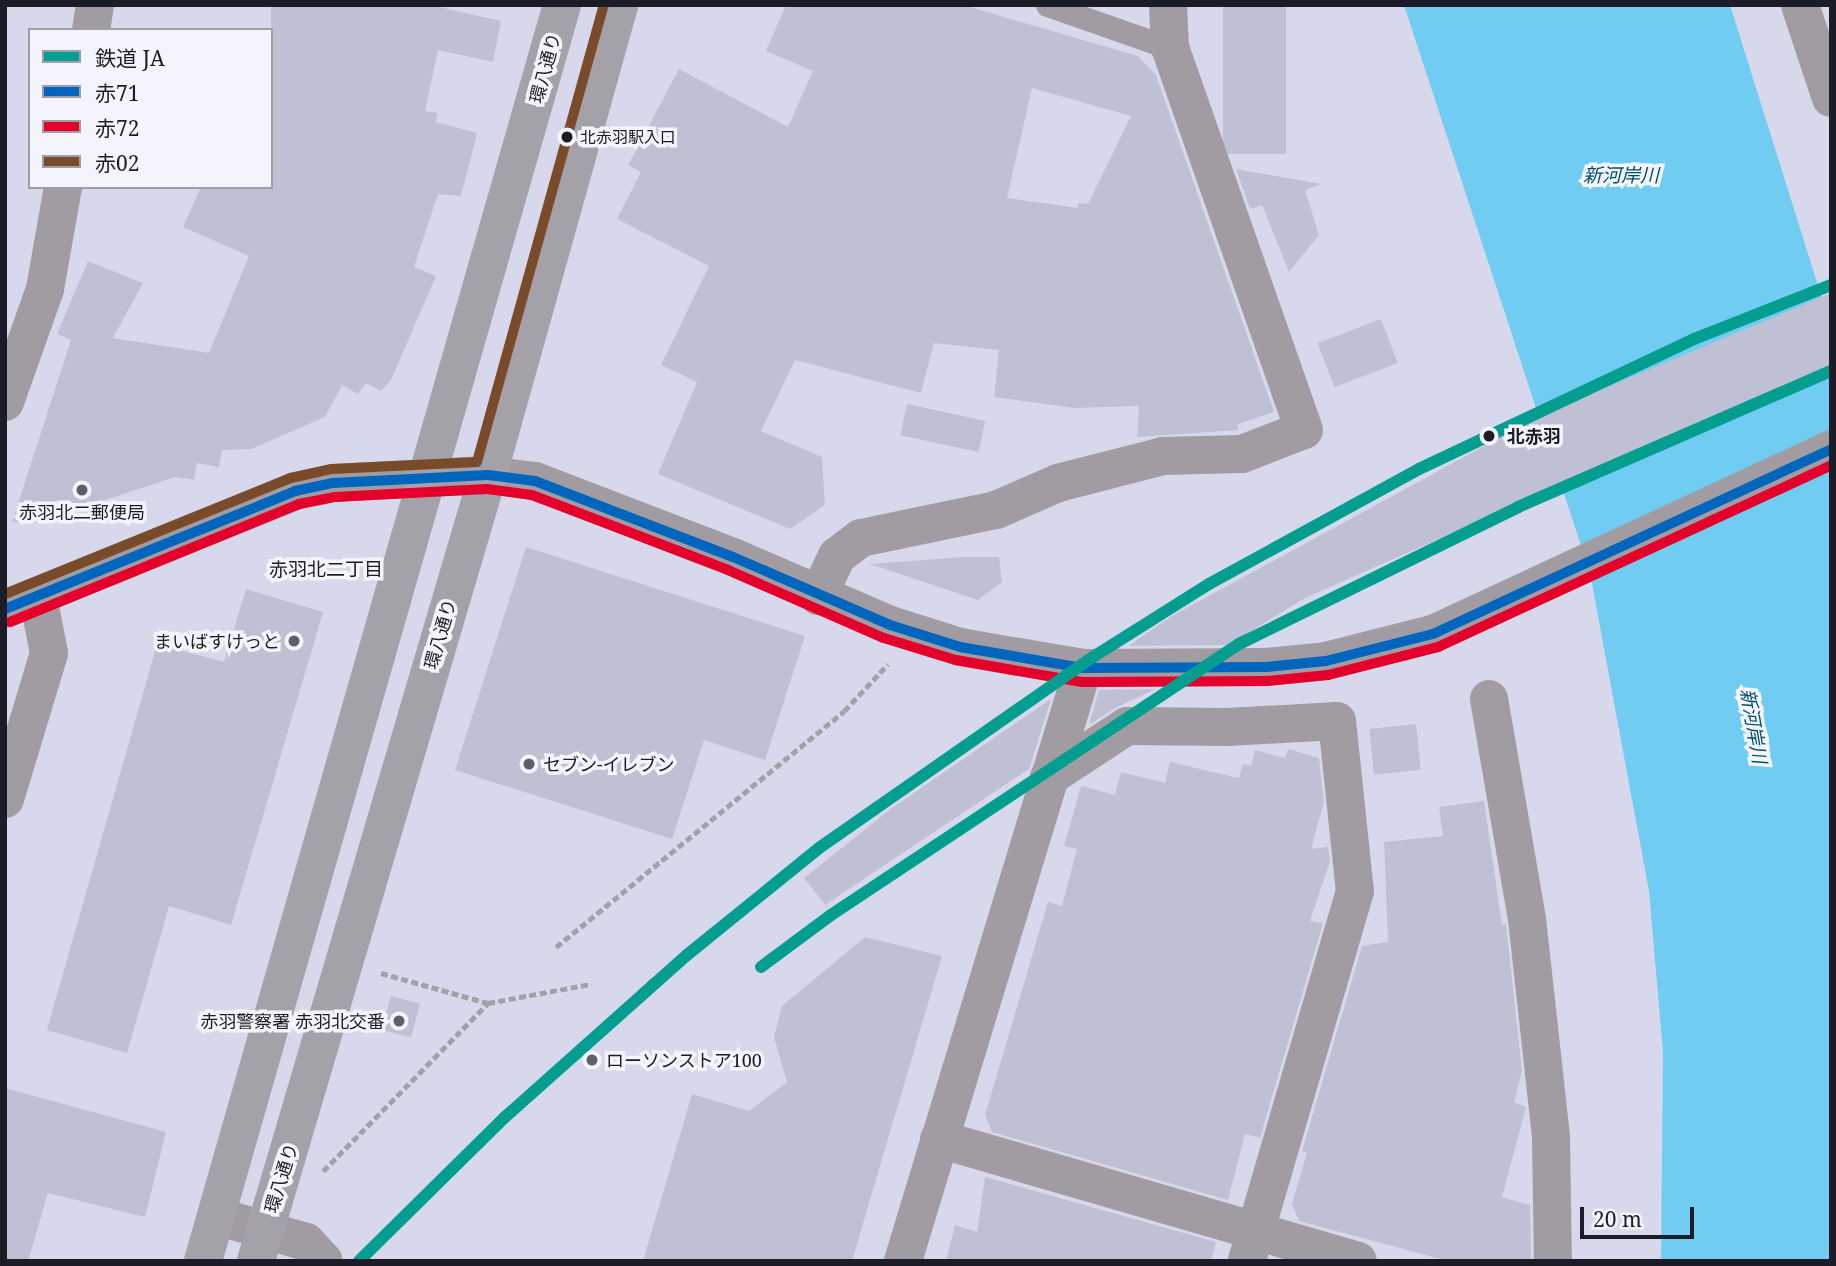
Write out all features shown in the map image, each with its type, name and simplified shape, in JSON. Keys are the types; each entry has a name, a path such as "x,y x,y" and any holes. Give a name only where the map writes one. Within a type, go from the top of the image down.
{"main road":[{"name":"環八通り","path":"203,1261 429,478 562,5"},
{"name":"環八通り","path":"259,1253 488,475 620,5"},
{"path":"22,603 295,491 333,483 488,475 535,481 733,557 818,596 960,647 1083,668 1177,671 1322,662 1433,635 1486,613 1831,449"},
{"path":"903,1261 1083,668"}],"street":[{"path":"91,28 95,5"},
{"path":"818,596 836,556 862,538 996,510 1058,483 1163,456 1242,454 1304,430 1170,48 1168,5"},
{"path":"1805,6 1831,98"},
{"path":"5,402 46,289 63,189"},
{"path":"5,799 49,653 22,603"},
{"path":"1489,699 1527,919 1551,1139 1553,1261"},
{"path":"1049,777 1127,726 1227,727 1336,720 1355,891 1251,1246"},
{"path":"939,1139 1251,1246 1358,1261"},
{"path":"216,1216 259,1253 306,1242 324,1261"}],"lane":[{"path":"1046,5 1170,48"}],"path":[{"path":"556,947 844,711 891,660"},
{"path":"371,971 488,1003 591,984"},
{"path":"618,1014 652,980"},
{"path":"320,1175 488,1003"}],"water":[{"name":"新河岸川","path":"1404,5 1730,5 1831,327 1831,1261 1661,1261 1663,1052 1649,891 1590,573"}],"building":[{"path":"271,5 431,5 501,21 493,62 438,50 425,111 437,113 436,122 477,133 461,196 438,194 414,267 436,276 391,380 381,391 366,383 358,394 342,385 325,417 251,449 222,450 219,467 197,463 194,480 175,477 38,522 12,522 71,340 57,334 88,261 143,283 113,338 209,353 249,256 183,227 200,189 273,189"},
{"path":"786,5 963,5 1138,56 1156,75 1274,412 1238,424 1238,430 1137,437 1139,406 1074,408 994,397 999,350 934,343 921,393 795,360 761,431 822,457 825,505 790,529 658,474 697,382 661,365 709,266 617,219 641,172 628,165 679,69 788,127 813,71 766,51","holes":["1032,88 1131,116 1088,204 1078,203 1078,208 1007,198"]},
{"path":"1223,5 1286,5 1286,154 1223,154"},
{"path":"1236,169 1321,184 1305,190 1319,235 1289,272 1262,205 1250,209"},
{"path":"1831,293 1831,366 1305,598 1228,645 1128,646 1172,616 1543,414"},
{"path":"1381,319 1398,363 1334,387 1318,343"},
{"path":"907,404 985,421 979,452 900,435"},
{"path":"526,547 805,636 765,760 704,740 672,839 455,770"},
{"path":"999,557 1002,582 978,600 870,564"},
{"path":"246,589 323,612 231,925 169,906 127,1053 47,1030 157,644 224,662"},
{"path":"1156,689 1115,708 1089,725 1099,690"},
{"path":"1051,699 1029,769 825,905 804,878 892,808"},
{"path":"1416,724 1421,770 1374,775 1369,729"},
{"path":"1288,749 1319,758 1324,802 1311,849 1328,847 1330,861 1310,921 1323,923 1260,1138 1245,1134 1228,1200 992,1132 985,1115 1048,902 1062,906 1077,849 1064,846 1081,786 1115,795 1121,772 1165,783 1170,762 1239,778 1243,764 1251,766 1255,750 1285,758"},
{"path":"1484,801 1502,925 1506,924 1522,1071 1514,1102 1526,1107 1502,1197 1530,1205 1531,1261 1448,1261 1299,1221 1292,1204 1307,1153 1302,1151 1362,946 1388,942 1384,842 1443,836 1439,807"},
{"path":"865,937 942,956 852,1261 643,1261 692,1094 749,1111 787,1082 774,1037 782,1006"},
{"path":"391,996 420,1004 411,1038 382,1030"},
{"path":"5,1088 166,1132 145,1217 48,1193 28,1261 5,1261"},
{"path":"985,1177 1216,1242 1211,1261 946,1261 955,1225 977,1232"}],"rail line":[{"name":"JA","path":"359,1261 504,1118 687,955 819,848 1093,657 1209,584 1419,469 1694,339 1831,285"},
{"name":"JA","path":"761,967 831,915 1241,643 1518,507 1831,371"}],"transit line":[{"name":"赤02","path":"5,594 291,478 332,469 477,462 604,5"},
{"name":"赤71","path":"5,609 295,491 333,483 488,475 535,481 733,557 890,625 960,647 1083,668 1266,667 1326,661 1433,634 1831,449"},
{"name":"赤72","path":"10,622 299,504 335,497 487,489 532,495 728,570 884,638 956,660 1082,682 1267,681 1328,675 1438,647 1831,465"}],"place":[{"name":"北赤羽駅入口","path":"567,137"},
{"name":"北赤羽","path":"1489,436"},
{"name":"赤羽北二郵便局","path":"82,490"},
{"name":"まいばすけっと","path":"294,641"},
{"name":"セブン-イレブン","path":"529,764"},
{"name":"赤羽警察署 赤羽北交番","path":"399,1021"},
{"name":"ローソンストア100","path":"592,1060"}],"district":[{"name":"赤羽北二丁目","path":"326,570"}]}
